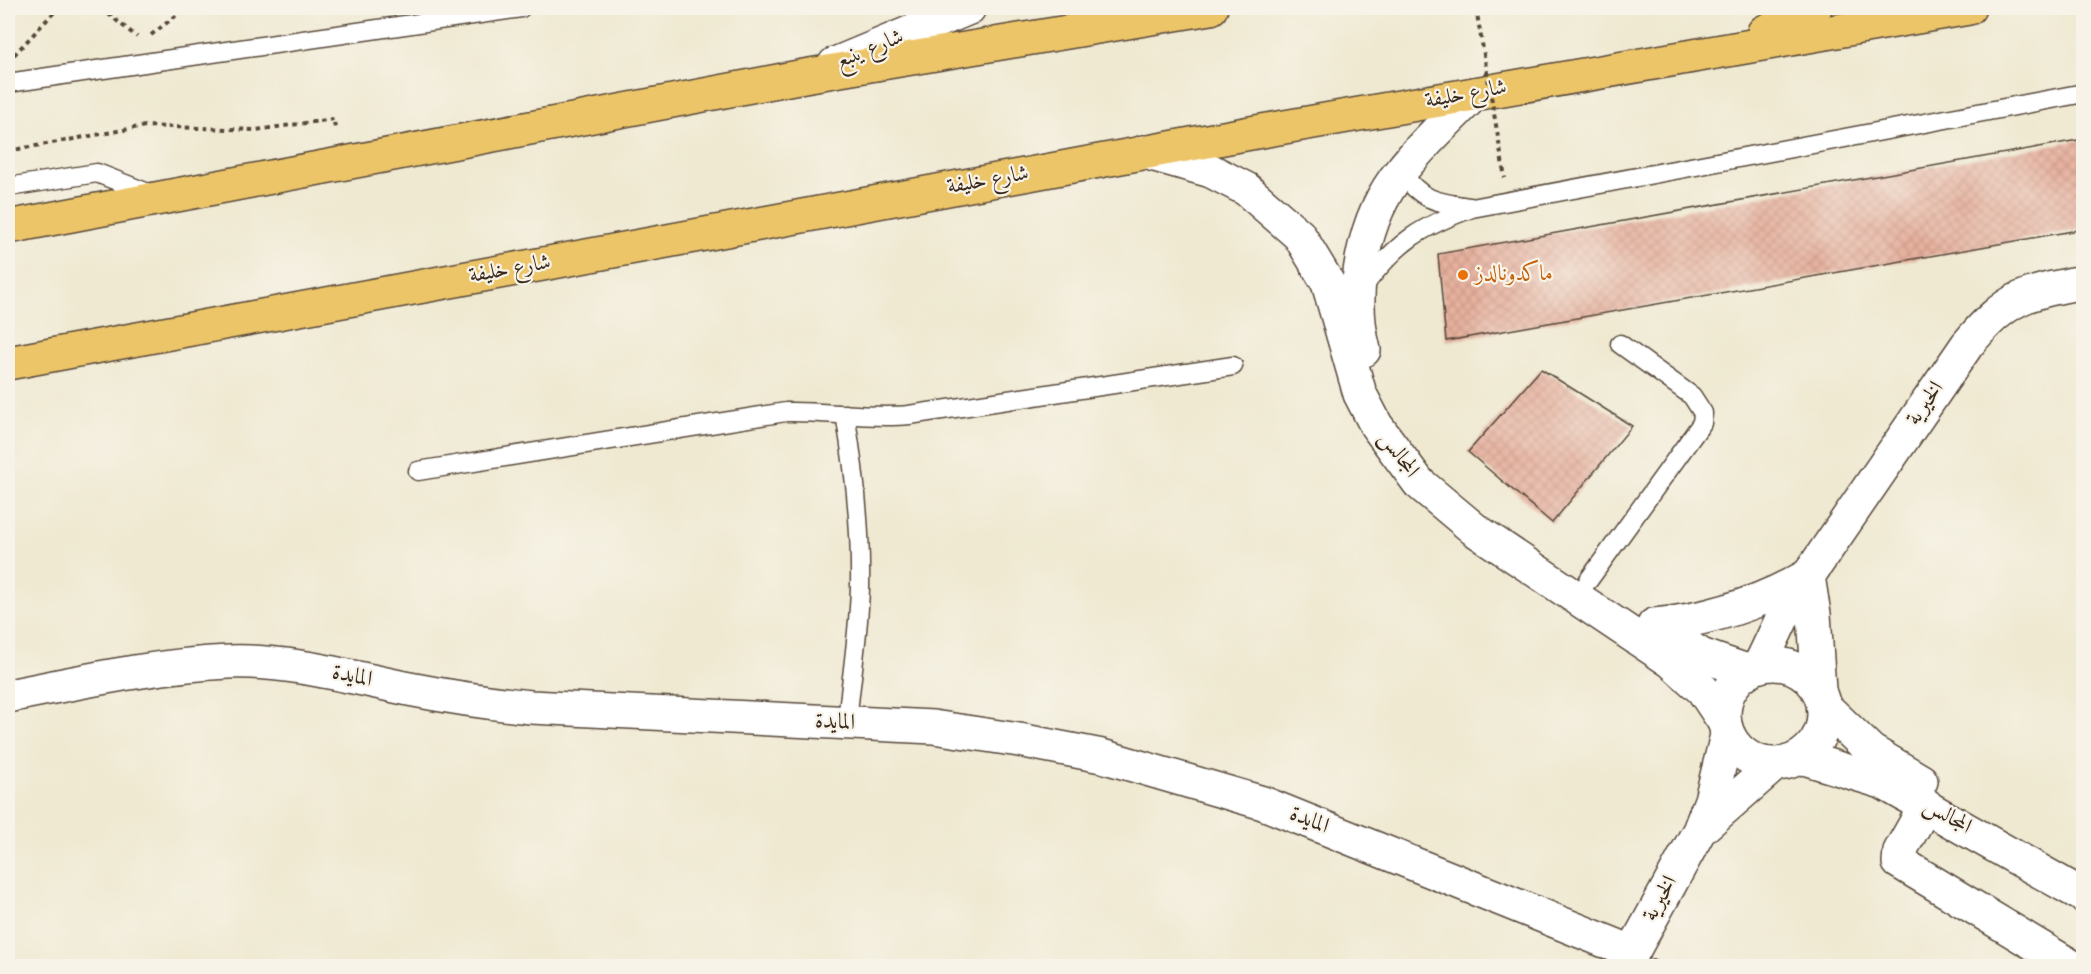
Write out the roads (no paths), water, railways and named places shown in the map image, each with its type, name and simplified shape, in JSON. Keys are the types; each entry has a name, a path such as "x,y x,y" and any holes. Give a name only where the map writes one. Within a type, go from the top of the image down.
{"main road":[{"path":"8,227 804,76 1211,8"},
{"path":"1727,50 1815,8"},
{"name":"شارع خليفة","path":"8,363 1144,152 1970,8"}],"street":[{"name":"شارع ينبع","path":"804,76 969,8"},
{"name":"المجالس","path":"1474,94 1400,171 1377,211 1368,234 1359,293 1361,341 1367,364 1389,415 1434,469 1459,493 1701,655 1754,668"},
{"name":"المجالس","path":"1144,152 1210,171 1246,189 1299,235 1328,283 1360,394 1376,425 1419,483 1474,529 1671,661 1703,690 1725,727"},
{"name":"الخيرية","path":"1754,668 1789,604 1967,345 1990,318 2012,300 2039,290 2084,282"},
{"path":"1808,576 1822,698 1820,735 1787,761 1746,757 1735,747 1725,727 1725,701 1733,684 1754,668 1777,663 1794,667 1809,676 1822,698"},
{"name":"الخيرية","path":"1654,625 1681,622 1734,610 1768,597 1808,576"},
{"name":"المايدة","path":"8,696 127,675 229,662 339,673 467,700 531,707 933,728 1019,740 1102,756 1263,803 1628,959"},
{"name":"المجالس","path":"1822,698 1842,727 1871,751 2084,875"},
{"name":"الخيرية","path":"1628,959 1699,831 1711,800 1725,727"},
{"name":"المجالس","path":"1787,761 1882,782 2084,896"},
{"name":"الخيرية","path":"1699,831 1787,761"},
{"path":"1926,805 1900,851 1899,862 2071,966"}],"lane":[{"path":"8,83 521,8"},
{"path":"1359,293 1384,262 1415,233 1435,222 1472,208 2084,93"},
{"path":"1400,171 1414,190 1427,199 1472,208"},
{"path":"8,187 97,173 163,199"},
{"path":"1588,581 1702,423 1703,414 1692,396 1620,344"},
{"path":"418,471 786,412 875,417 909,415 1233,366"},
{"path":"845,414 854,463 860,537 860,590 847,723"}],"place":[{"name":"ماكدونالدز","path":"1463,275"}]}
